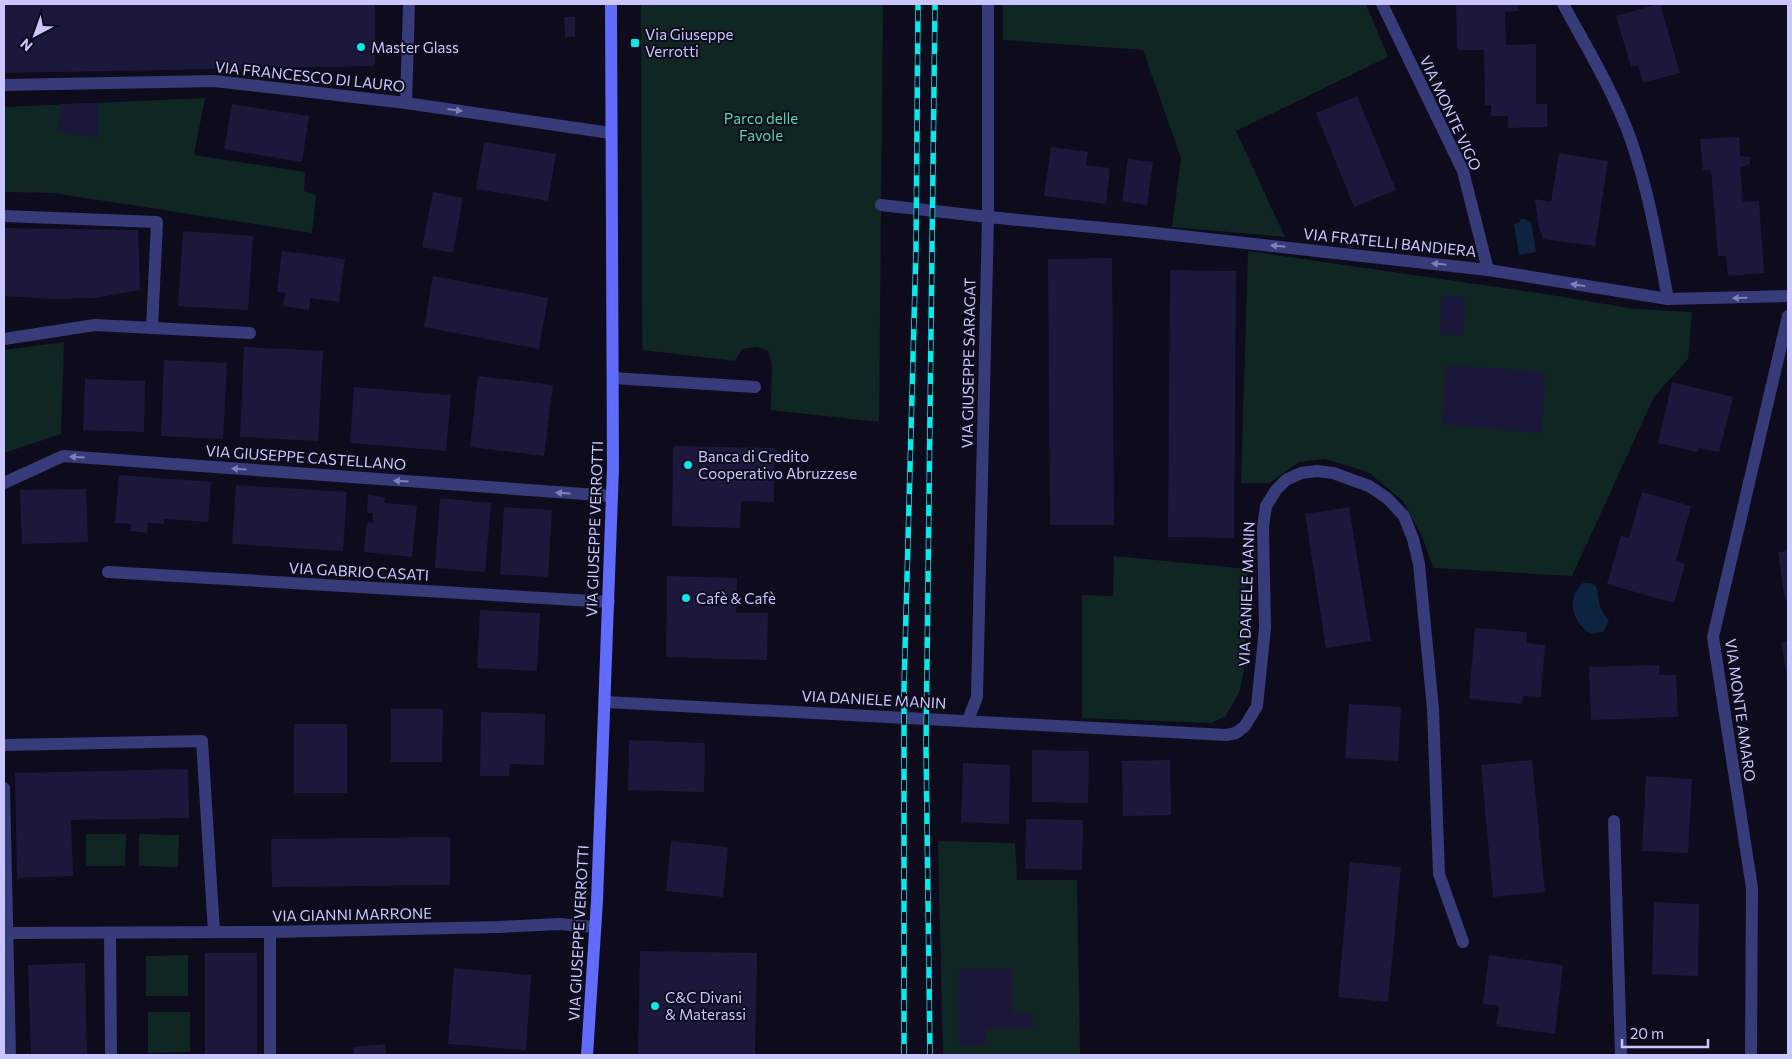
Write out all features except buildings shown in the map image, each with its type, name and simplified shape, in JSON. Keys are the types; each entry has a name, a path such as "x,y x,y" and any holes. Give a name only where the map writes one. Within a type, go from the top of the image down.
{"street":[{"path":"406,103 409,4"},
{"name":"VIA GIUSEPPE VERROTTI","path":"587,1055 595,927 612,496 614,378 610,4"},
{"name":"VIA GIUSEPPE SARAGAT","path":"968,720 977,697 988,218 988,4"},
{"name":"VIA MONTE VIGO","path":"1382,4 1463,171 1488,270"},
{"path":"1563,4 1611,92 1631,138 1647,189 1668,300"},
{"name":"VIA FRANCESCO DI LAURO","path":"4,85 214,81 406,103 610,133"},
{"name":"VIA FRATELLI BANDIERA","path":"881,205 988,218 1146,232 1488,270 1668,300 1788,296"},
{"path":"4,216 157,222 152,328"},
{"name":"VIA MONTE AMARO","path":"1751,1055 1752,888 1713,637 1788,316"},
{"path":"4,339 95,325 250,333"},
{"path":"614,378 755,387"},
{"name":"VIA GIUSEPPE CASTELLANO","path":"4,484 63,456 612,496"},
{"name":"VIA DANIELE MANIN","path":"605,702 1226,735 1236,733 1246,726 1257,706 1265,628 1263,527 1266,506 1276,490 1286,480 1301,473 1317,471 1333,473 1369,486 1387,498 1404,516 1413,539 1419,564 1433,709 1439,874 1463,942"},
{"name":"VIA GABRIO CASATI","path":"108,572 608,602"},
{"path":"4,745 202,741 214,932"},
{"path":"4,788 5,933 10,1055"},
{"path":"1614,821 1620,1055"},
{"name":"VIA GIANNI MARRONE","path":"5,933 270,932 560,924 595,927"},
{"path":"270,932 270,1055"},
{"path":"110,933 111,1055"}],"green space":[{"name":"Parco delle Favole","path":"641,4 883,4 879,422 771,410 772,365 768,351 757,347 742,349 735,361 642,350"},
{"path":"1003,4 1366,4 1388,57 1236,131 1285,237 1172,227 1181,158 1143,50 1003,40"},
{"path":"205,98 194,155 305,172 304,191 316,195 312,233 53,193 4,192 4,107"},
{"path":"1248,251 1635,309 1692,312 1688,359 1654,397 1572,576 1433,568 1422,536 1403,501 1368,472 1325,459 1299,462 1269,483 1241,483"},
{"path":"64,342 61,434 4,453 4,350"},
{"path":"1114,556 1248,569 1244,669 1240,690 1226,716 1211,723 1082,718 1082,595 1113,596"},
{"path":"86,834 126,834 125,866 86,866"},
{"path":"139,834 179,835 178,867 139,866"},
{"path":"938,841 1015,843 1017,880 1077,880 1080,1055 943,1055"},
{"path":"188,955 188,996 146,996 146,956"},
{"path":"148,1012 190,1012 190,1052 148,1053"}],"water":[{"path":"1521,219 1526,219 1527,222 1531,221 1536,252 1519,255 1514,224 1519,223"},
{"path":"1583,583 1596,586 1600,606 1609,621 1603,632 1591,634 1585,630 1576,617 1573,603 1574,596 1577,589"}],"railway":[{"path":"904,1055 904,688 916,248 918,4"},
{"path":"930,1055 926,746 935,4"}],"place":[{"name":"Via Giuseppe Verrotti","path":"635,43"},
{"name":"Master Glass","path":"361,47"},
{"name":"Banca di Credito Cooperativo Abruzzese","path":"688,465"},
{"name":"Cafè & Cafè","path":"686,598"},
{"name":"C&C Divani & Materassi","path":"655,1006"}]}
